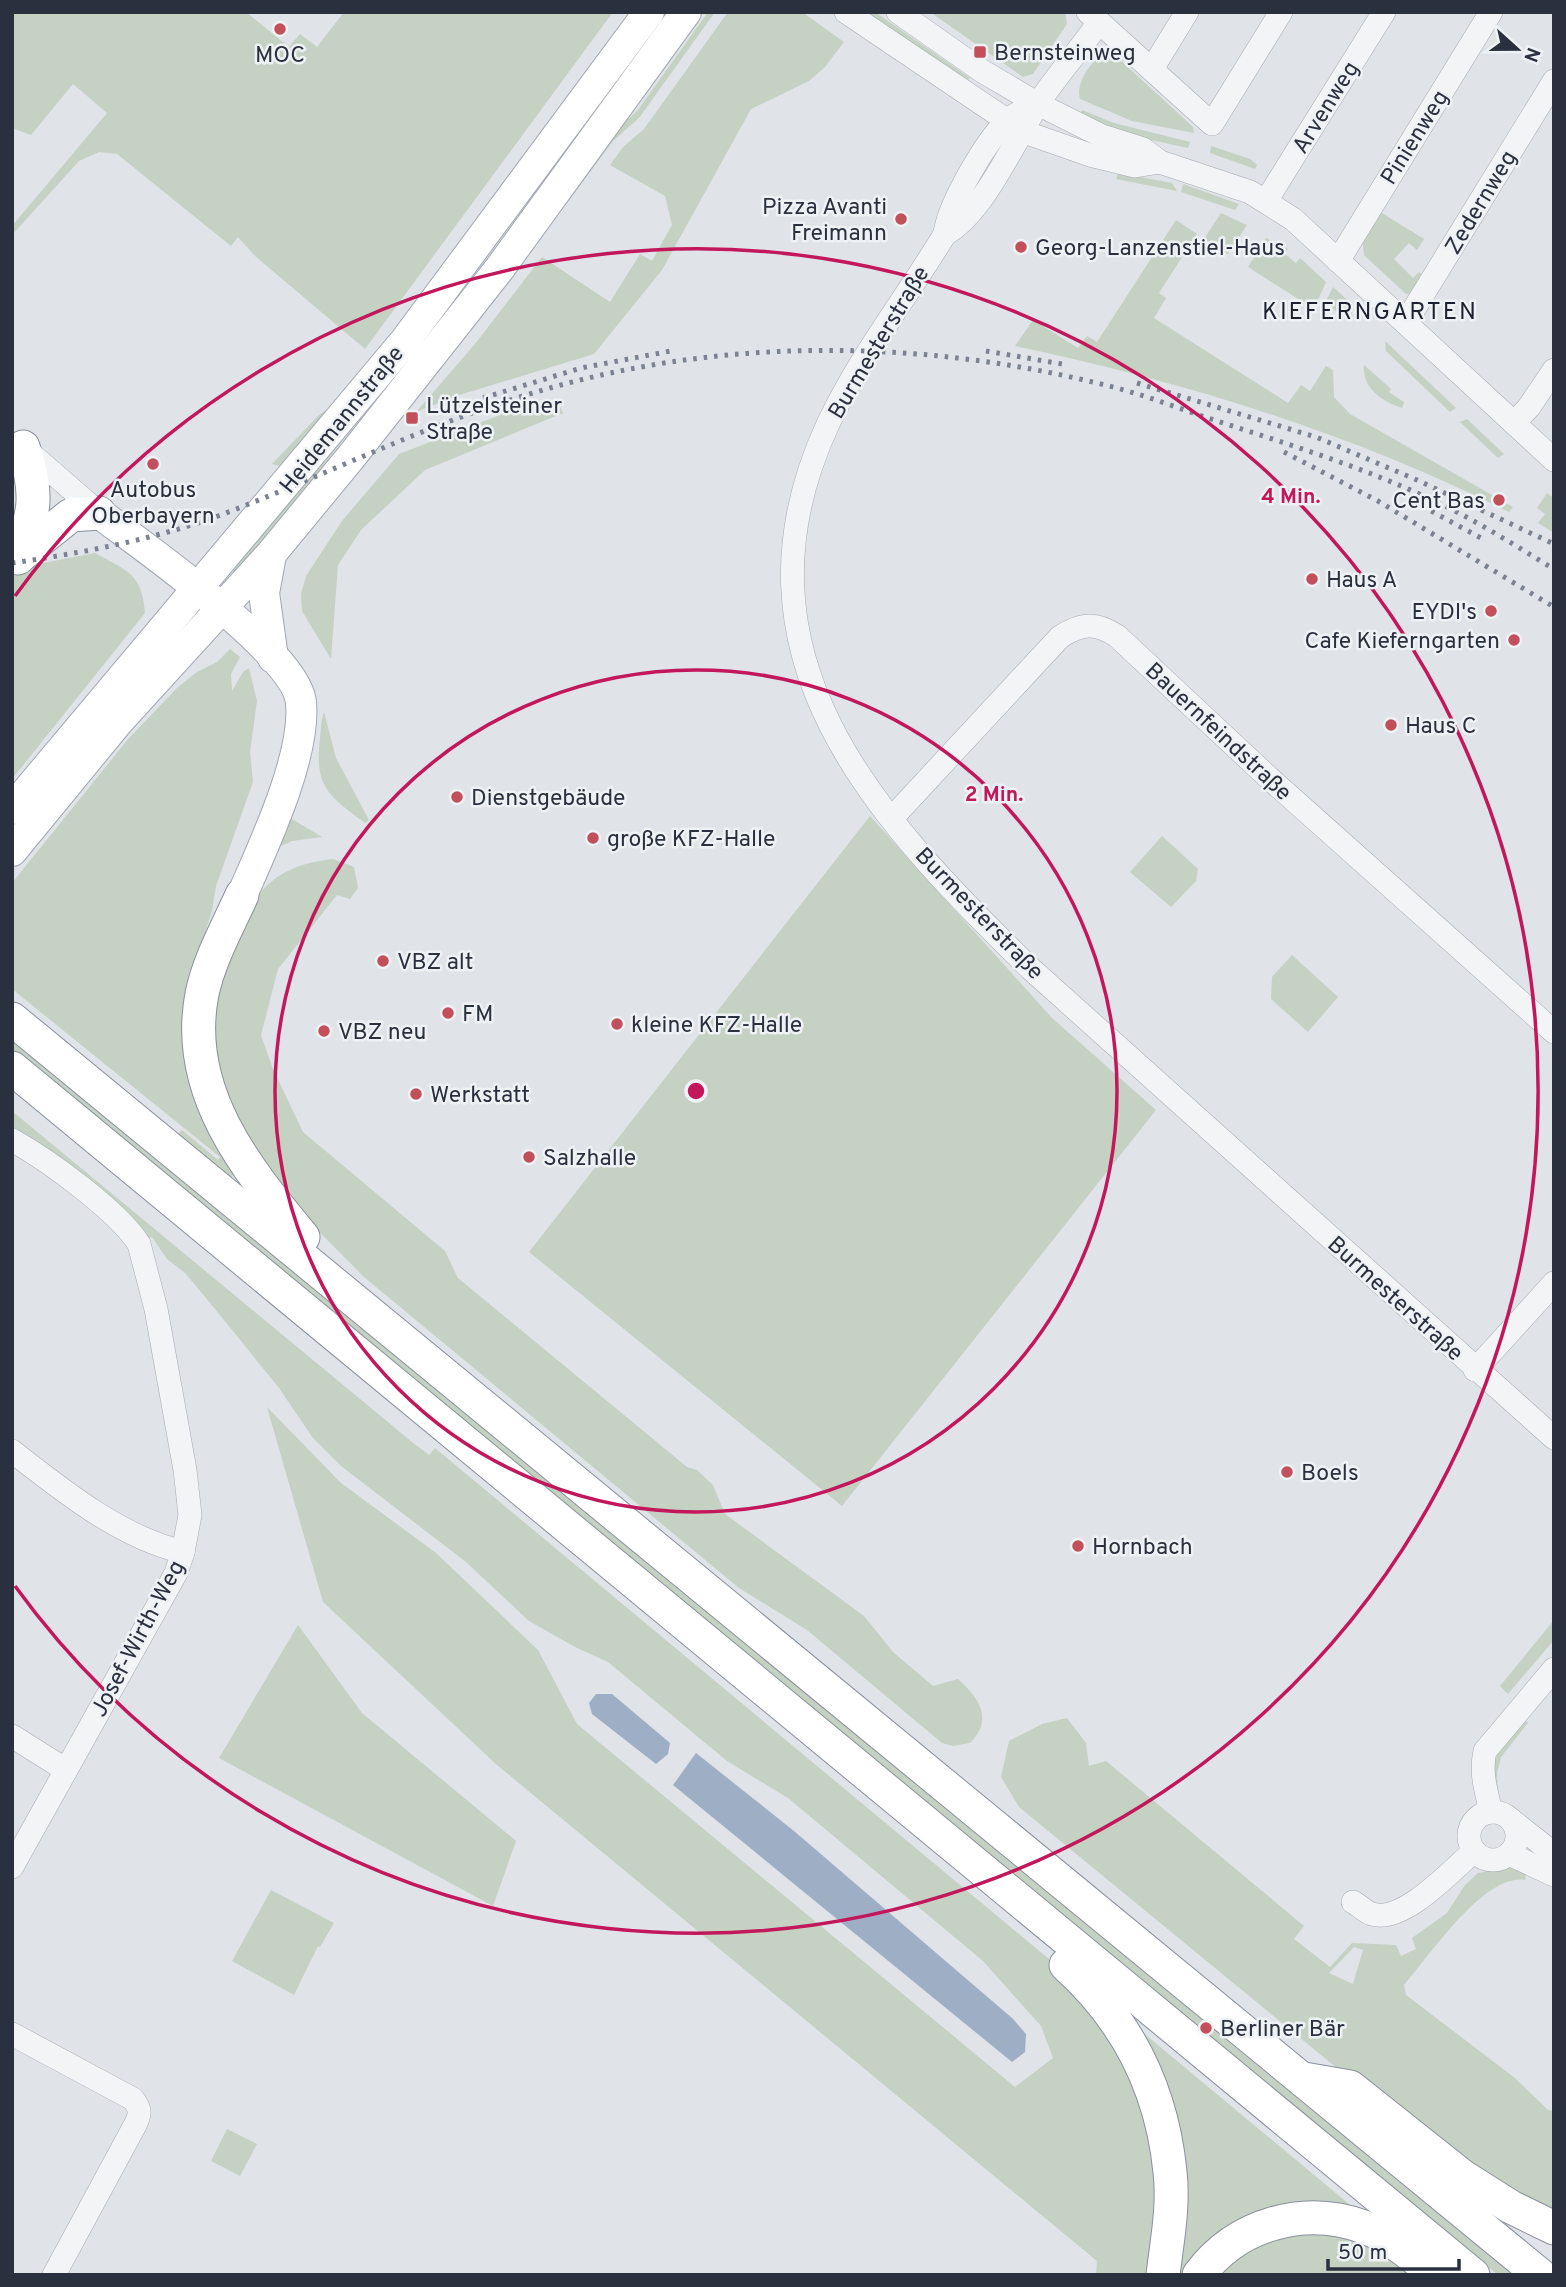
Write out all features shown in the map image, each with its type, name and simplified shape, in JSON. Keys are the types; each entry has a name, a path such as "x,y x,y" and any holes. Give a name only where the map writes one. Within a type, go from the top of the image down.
{"highway":[{"path":"15,561 32,522 35,495 33,475 18,443"},
{"path":"15,561 71,515 99,513"},
{"path":"242,895 218,947 202,993 199,1030 201,1060 208,1093 226,1134 252,1176 313,1248 332,1279"},
{"path":"12,1019 332,1279 1540,2275"},
{"path":"12,1068 1473,2275"},
{"path":"1005,1889 1020,1925 1095,1991 1116,2017 1151,2084 1171,2173 1170,2215 1163,2275"},
{"path":"1303,2079 1350,2087 1462,2176 1511,2207 1554,2228"},
{"path":"1199,2275 1226,2246 1248,2232 1274,2222 1327,2217 1365,2227 1404,2249 1436,2275"}],"main road":[{"name":"Heidemannstraße","path":"12,851 117,723 370,381 405,341 649,12"},
{"name":"Heidemannstraße","path":"12,809 210,599 271,554 500,268 686,12"},
{"path":"370,381 394,403"},
{"path":"99,513 210,599 293,678 302,701 289,772 269,834 242,895"},
{"path":"271,554 264,593 273,658"}],"street":[{"path":"846,12 1015,126 1123,164 1135,166 1160,162"},
{"path":"898,12 982,71 1038,104 1102,136 1143,149 1160,162 1232,184 1266,201 1293,219 1554,460"},
{"path":"1152,69 1187,12"},
{"path":"1093,17 1212,124 1281,12"},
{"name":"Arvenweg","path":"1266,201 1384,12"},
{"name":"Pinienweg","path":"1338,261 1491,12"},
{"name":"Burmesterstraße","path":"1093,17 1038,104 1015,126 979,200 960,222 945,234 856,373 828,424 796,522 790,567 794,616 802,654 823,715 891,818 960,899 1031,969 1475,1370 1554,1438"},
{"name":"Zedernweg","path":"1406,322 1554,81"},
{"path":"1514,423 1554,370"},
{"path":"18,443 99,513"},
{"name":"Bauernfeindstraße","path":"891,818 1060,637 1077,627 1096,625 1117,636 1268,777 1554,1032"},
{"name":"Josef-Wirth-Weg","path":"12,1140 46,1161 132,1233 148,1270 186,1470 190,1515 176,1573 12,1867"},
{"path":"1475,1370 1554,1283"},
{"path":"12,1451 103,1515 156,1544 183,1552"},
{"path":"1501,1815 1473,1823 1469,1838 1474,1851 1487,1860 1502,1859 1509,1854 1514,1848 1517,1833 1501,1815 1482,1766 1485,1751 1554,1669"},
{"path":"12,1736 66,1770"},
{"path":"1501,1815 1554,1854"},
{"path":"1353,1902 1372,1914 1387,1915 1406,1908 1474,1851"},
{"path":"1509,1854 1554,1875"},
{"path":"12,2034 134,2099 139,2106 140,2115 134,2127 54,2275"}],"green space":[{"path":"12,12 246,12 289,47 300,34 317,47 344,12 613,12 365,349 255,256 238,237 231,246 117,154 99,152 79,161 12,235 12,226 107,113 73,84 31,135 12,128"},
{"path":"708,12 715,12 639,118 613,141 564,207 561,201 608,138 638,110"},
{"path":"728,12 802,12 844,42 825,67 809,81 751,109 662,270 594,354 456,396 416,412 475,344 542,257 610,302 640,254 652,261 672,225 665,196 610,165 623,147 644,129"},
{"path":"867,12 875,12 970,78 966,82"},
{"path":"930,12 1065,12 1067,24 1033,74 1023,77"},
{"path":"1105,53 1117,57 1193,127 1194,133 1132,121 1080,99 1080,86 1085,73 1094,61"},
{"path":"1082,110 1114,123 1190,142 1188,148 1138,137 1080,116"},
{"path":"1211,146 1250,159 1257,165 1255,169 1210,153"},
{"path":"1118,173 1172,183 1177,191 1116,179"},
{"path":"1183,184 1239,204 1235,210 1181,192"},
{"path":"1377,210 1424,239 1417,250 1409,243 1394,259 1413,278 1419,272 1427,280 1417,293 1406,294 1364,255 1362,236"},
{"path":"1221,213 1247,225 1228,254 1204,239"},
{"path":"1176,220 1197,234 1159,293 1166,298 1154,318 1288,403 1301,385 1310,391 1326,366 1333,370 1334,397 1350,414 1513,507 1509,512 1390,458 1268,413 1142,376 1015,346 1033,320 1078,348 1087,336 1097,342"},
{"path":"1266,238 1288,249 1285,254 1296,263 1300,258 1326,282 1314,309 1248,267"},
{"path":"1333,287 1352,304 1351,318 1334,310 1327,299"},
{"path":"1385,341 1456,408 1450,412 1386,351"},
{"path":"1364,365 1391,389 1389,392 1404,402 1402,408 1374,393 1366,380"},
{"path":"557,401 563,413 425,470 361,530 338,565 331,659 302,611 301,594 306,576 342,521 399,454 516,409"},
{"path":"332,406 281,466 272,464 319,415"},
{"path":"363,407 366,410 237,577 231,569"},
{"path":"1467,419 1504,454 1498,458 1460,422"},
{"path":"1547,493 1554,498 1554,533 1538,523 1545,514 1537,508"},
{"path":"95,553 124,569 136,581 145,613 12,779 12,579 22,567"},
{"path":"230,649 240,657 231,674 232,691 243,672 249,668 257,701 250,752 253,782 216,886 212,911 192,974 235,1173 231,1178 178,1134 182,1130 218,1160 220,1157 12,989 12,883 129,738 178,687 197,672 217,662"},
{"path":"324,712 336,758 369,820 365,823 333,797 322,780 319,755"},
{"path":"287,816 322,837 292,841 281,846 277,840"},
{"path":"870,816 1052,1018 1156,1110 842,1506 529,1252"},
{"path":"1162,836 1198,869 1196,881 1171,907 1130,872"},
{"path":"333,859 354,867 358,888 350,899 337,895 278,969 261,1035 273,1069 303,1132 445,1251 458,1278 687,1467 697,1470 713,1485 725,1514 864,1616 893,1652 933,1686 958,1679 981,1709 981,1726 970,1743 953,1746 942,1743 807,1630 739,1588 364,1277 267,1179 212,1067 214,997 255,899 271,882 289,870"},
{"path":"1292,955 1338,997 1308,1032 1271,999 1272,977"},
{"path":"12,1039 1512,2275 1498,2275 1194,2023 1012,1877 12,1049"},
{"path":"12,1111 412,1442 429,1455 435,1448 1079,1984 1094,2001 1158,2141 1156,2275 1096,2275 1097,2261 497,1765 323,1602 267,1407 341,1483 436,1553 538,1650 577,1724 1015,2087 1053,2058 1041,2026 983,1961 788,1798 727,1761 608,1662 529,1621 466,1562 341,1466 313,1438 279,1388 185,1273 167,1259 152,1237 147,1239 12,1131"},
{"path":"1554,1620 1554,1640 1508,1694 1500,1686"},
{"path":"298,1625 362,1713 516,1841 493,1906 219,1758"},
{"path":"1067,1718 1086,1743 1089,1766 1106,1761 1304,1926 1294,1939 1330,1967 1352,1943 1396,1945 1401,1956 1416,1949 1412,1938 1447,1913 1465,1885 1478,1873 1516,1867 1527,1869 1525,1880 1509,1881 1492,1890 1458,1919 1404,1985 1406,1995 1515,2078 1548,2110 1554,2111 1554,2222 1427,2142 1019,1807 1001,1777 1009,1741 1042,1724","holes":["1354,1947 1363,1950 1353,1984 1329,1973"]},
{"path":"1523,1718 1528,1723 1501,1757 1497,1773 1498,1793 1494,1771 1498,1752"},
{"path":"271,1890 334,1923 320,1947 318,1946 294,1995 232,1961"},
{"path":"1135,2026 1367,2219 1344,2213 1187,2275 1170,2275"},
{"path":"227,2129 257,2144 240,2176 211,2161"},
{"path":"1342,2230 1421,2275 1209,2275 1254,2238"}],"water":[{"path":"596,1694 612,1694 670,1743 668,1754 656,1764 592,1714 589,1703"},
{"path":"696,1753 794,1831 1012,2018 1026,2034 1025,2052 1012,2062 673,1785"}],"railway":[{"path":"483,398 581,368 676,350"},
{"path":"12,563 116,545 218,516 443,424 520,397 592,377 664,363 738,354 811,351 885,352 959,358 1032,369 1130,392 1298,447 1390,481 1462,515 1554,569"},
{"path":"986,351 1062,364"},
{"path":"1137,383 1316,437 1417,480 1554,544"},
{"path":"1284,452 1378,501 1554,607"},
{"path":"1422,506 1481,538"}],"place":[{"name":"MOC","path":"280,29"},
{"name":"Bernsteinweg","path":"980,52"},
{"name":"Pizza Avanti Freimann","path":"901,219"},
{"name":"Georg-Lanzenstiel-Haus","path":"1021,247"},
{"name":"Lützelsteiner Straße","path":"412,418"},
{"name":"Autobus Oberbayern","path":"153,464"},
{"name":"Cent Bas","path":"1499,500"},
{"name":"Haus A","path":"1312,579"},
{"name":"EYDI's","path":"1491,611"},
{"name":"Cafe Kieferngarten","path":"1514,640"},
{"name":"Haus C","path":"1391,725"},
{"name":"Dienstgebäude","path":"457,797"},
{"name":"große KFZ-Halle","path":"593,838"},
{"name":"VBZ alt","path":"383,961"},
{"name":"FM","path":"448,1013"},
{"name":"kleine KFZ-Halle","path":"617,1024"},
{"name":"VBZ neu","path":"324,1031"},
{"name":"Werkstatt","path":"416,1094"},
{"name":"Salzhalle","path":"529,1157"},
{"name":"Boels","path":"1287,1472"},
{"name":"Hornbach","path":"1078,1546"},
{"name":"Berliner Bär","path":"1206,2028"}],"district":[{"name":"KIEFERNGARTEN","path":"1370,311"}]}
